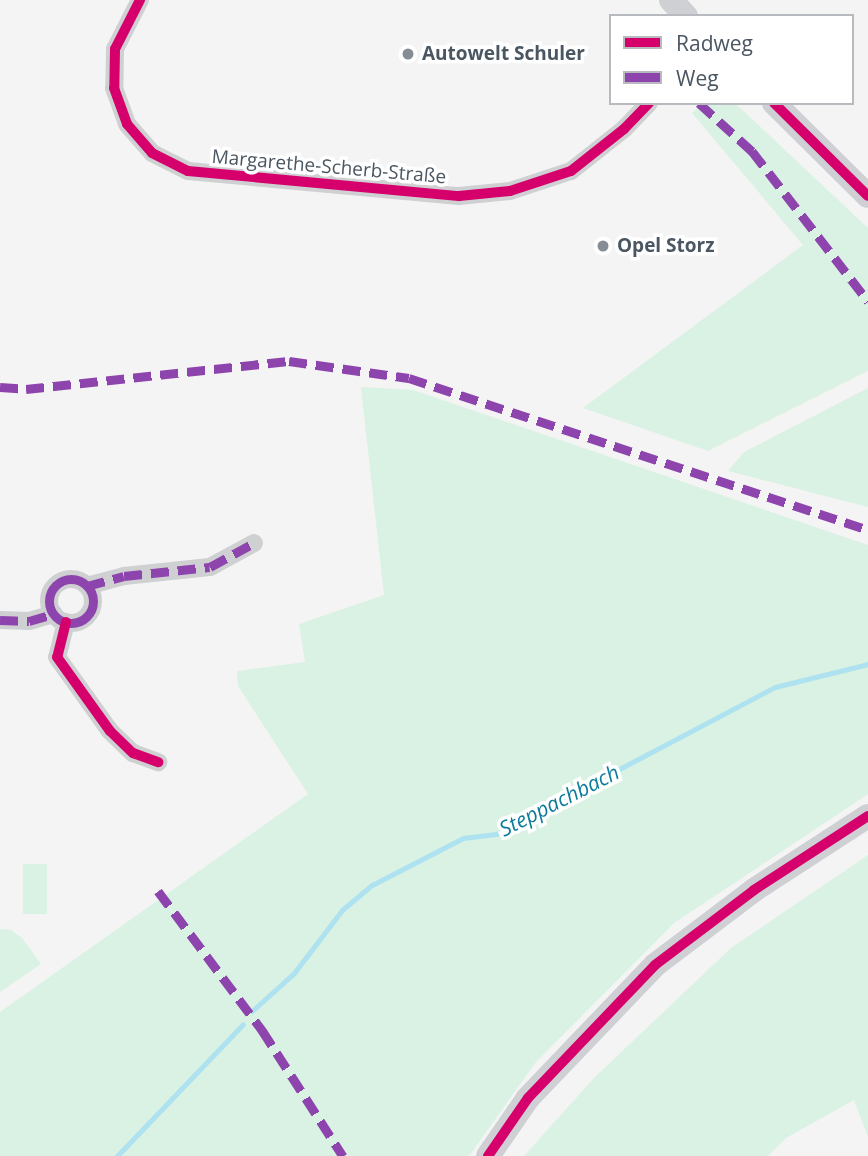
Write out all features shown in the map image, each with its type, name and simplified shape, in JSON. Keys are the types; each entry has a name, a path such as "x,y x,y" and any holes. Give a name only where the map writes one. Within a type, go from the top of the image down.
{"street":[{"name":"Margarethe-Scherb-Straße","path":"140,0 115,49 114,88 127,124 152,153 188,171 459,196 510,191 571,172 624,130 647,105"},
{"path":"671,0 685,14"},
{"path":"776,105 868,196"},
{"path":"87,586 124,576 210,567 254,543"},
{"path":"0,620 60,618 80,621 90,612 93,598 87,586 74,579 60,582 51,593 60,618 57,657 110,731 133,752 158,762"},
{"path":"488,1156 528,1098 655,965 754,890 868,816"}],"green space":[{"path":"702,105 737,105 868,228 868,371 708,451 583,408 803,245 692,113"},
{"path":"361,387 413,390 868,545 868,794 674,923 536,1062 469,1156 0,1156 0,1012 308,794 238,686 237,671 305,662 299,624 384,595"},
{"path":"868,388 868,507 728,471 744,452"},
{"path":"868,855 868,1137 854,1100 786,1138 768,1156 524,1156 594,1078 731,948"},
{"path":"23,864 47,864 47,914 23,914"},
{"path":"0,929 11,930 22,938 41,964 0,992"}],"waterway":[{"name":"Steppachbach","path":"252,1011 294,973 342,910 372,885 463,838 496,834 775,687 868,664"},
{"name":"Steppachbach","path":"117,1156 243,1024"}],"marked path":[{"path":"701,105 752,151 868,301"},
{"path":"0,387 26,389 289,361 409,378 868,530"},
{"path":"87,586 124,576 210,567 254,543"},
{"path":"71,579 86,586 93,601 86,616 71,623 56,616 49,601 56,586 71,579"},
{"path":"0,620 29,621 54,614"},
{"path":"158,891 262,1030 343,1156"}],"cycle path":[{"path":"140,0 115,49 114,88 127,124 152,153 188,171 459,196 510,191 571,171 624,129 647,105"},
{"path":"776,105 868,196"},
{"path":"66,622 57,657 110,731 133,753 158,762"},
{"path":"488,1156 528,1098 655,965 754,890 868,816"}],"place":[{"name":"Autowelt Schuler","path":"408,54"},
{"name":"Opel Storz","path":"603,246"}]}
